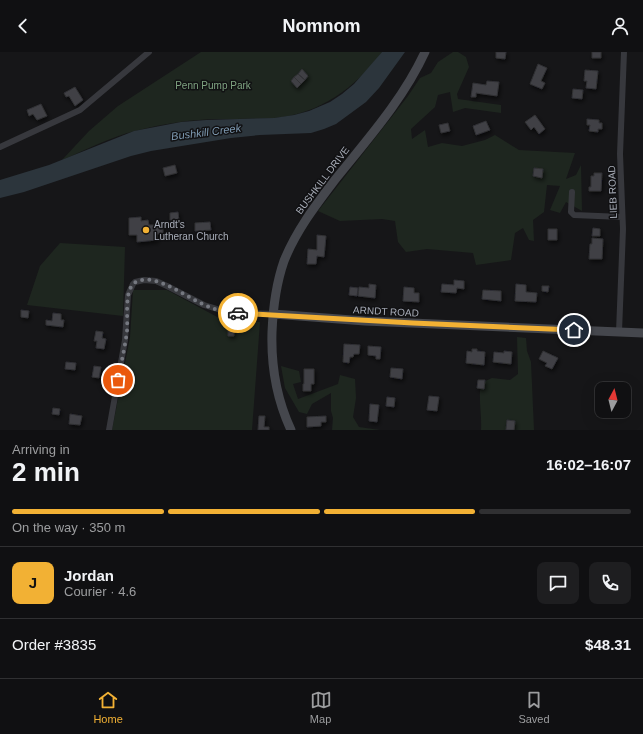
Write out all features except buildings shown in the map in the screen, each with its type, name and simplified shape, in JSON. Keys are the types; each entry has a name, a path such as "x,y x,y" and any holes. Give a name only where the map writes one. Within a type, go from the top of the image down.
{"main road":[{"name":"BUSHKILL DRIVE","path":"291,430 279,395 272,356 273,314 281,270 299,230 309,214 380,123 397,99 425,52"},
{"name":"ARNDT ROAD","path":"273,314 413,323 643,333"}],"street":[{"path":"0,148 80,110 149,52"},
{"name":"LIEB ROAD","path":"619,332 622,217 620,154 624,52"},
{"path":"572,192 571,212 574,215 622,217"},
{"name":"ARNDT ROAD","path":"109,430 125,340 128,295 131,287 136,282 148,280 159,282 204,305 227,312 273,314"}],"green space":[{"name":"Penn Pump Park","path":"201,52 382,52 348,88 321,105 306,111 274,118 192,120 158,126 116,137 62,160 89,131 118,106"},
{"path":"453,52 458,52 466,57 469,67 457,94 458,99 501,105 501,113 465,108 453,112 450,92 438,95 435,107 411,129 412,139 425,130 428,147 442,143 462,146 485,140 495,135 519,150 575,153 566,179 576,175 581,165 582,211 566,202 560,213 550,210 560,186 547,185 544,212 533,220 534,241 529,240 523,228 515,233 511,260 476,265 473,253 427,249 406,252 398,242 395,221 382,219 340,221 318,211 408,96 420,78 431,73 438,62"},
{"path":"60,243 125,247 123,316 27,305 40,266"},
{"path":"133,290 167,290 221,319 260,322 252,430 112,430 130,337"},
{"path":"517,337 526,338 527,351 531,362 534,430 481,430 481,383 492,378 510,380 518,374"},
{"path":"281,366 299,371 301,382 293,384 298,399 338,384 340,375 355,379 356,398 353,417 359,427 380,430 332,430 333,418 331,411 331,393 312,404 307,414 299,412 285,388"}],"water":[{"name":"Bushkill Creek","path":"382,52 405,52 379,88 366,102 336,124 324,129 311,133 231,138 151,151 131,156 24,192 0,198 0,180 49,165 134,131 181,122 274,118 309,111 330,102 342,94 354,84"}],"way so far":[{"path":"118,380 127,330 128,295 131,287 136,282 148,280 156,281 212,308 238,313"}],"place":[{"name":"Arndt's Lutheran Church","path":"146,230"}],"route":[{"path":"238,313 574,330"}]}
